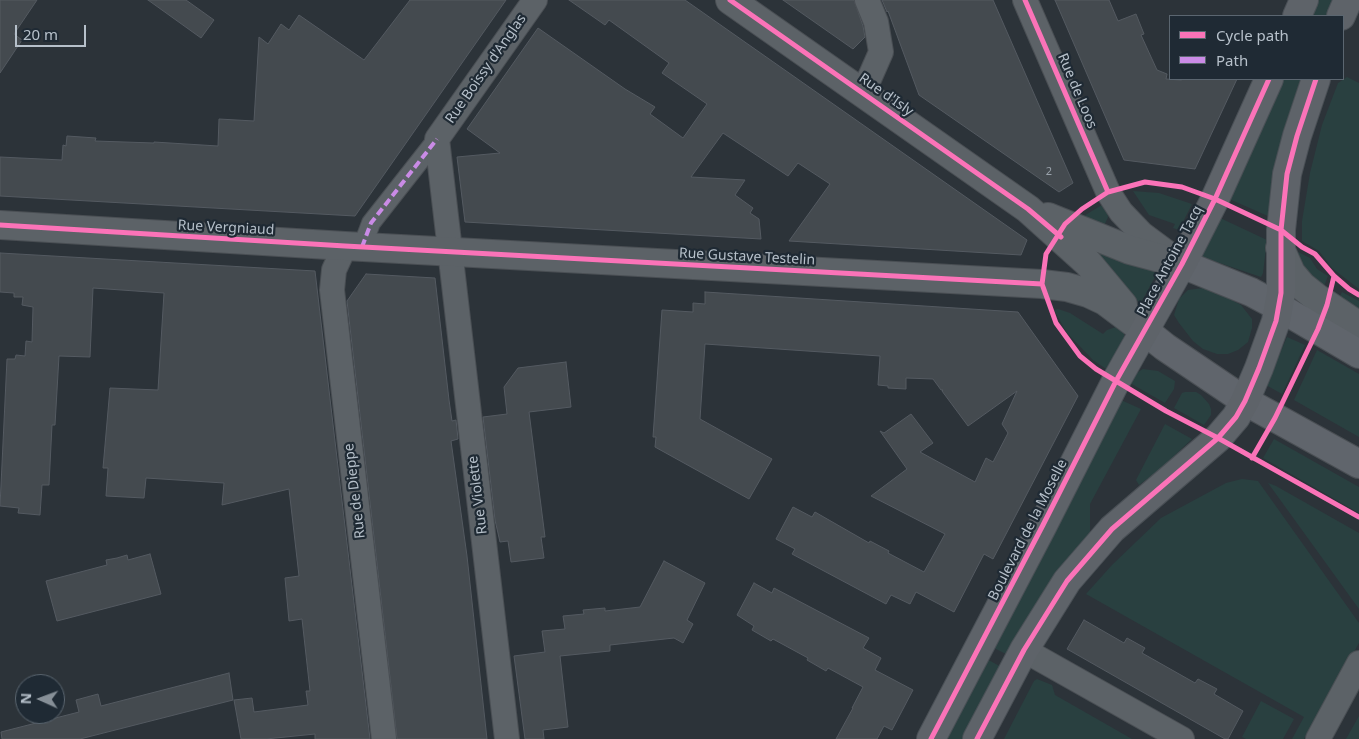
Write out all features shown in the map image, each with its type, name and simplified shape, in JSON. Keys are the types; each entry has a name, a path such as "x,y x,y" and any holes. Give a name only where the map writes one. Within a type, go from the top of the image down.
{"main road":[{"path":"1297,15 1304,0"},
{"path":"1341,15 1348,0"},
{"name":"Place Antoine Tacq","path":"1145,331 1215,199 1269,80"},
{"path":"977,739 1024,650 1067,581 1112,529 1218,438 1236,417 1245,401 1272,335 1279,307 1281,293 1280,248 1288,174 1297,136 1316,80"},
{"path":"1182,264 1242,288 1279,307 1359,354"},
{"path":"1145,331 1185,361 1245,401 1359,464"},
{"name":"Boulevard de la Moselle","path":"930,739 1044,525 1116,382 1145,331"}],"street":[{"name":"Rue Boissy d'Anglas","path":"354,247 437,138 535,0"},
{"name":"Rue d'Isly","path":"730,0 1028,209"},
{"path":"861,92 881,52 876,22 867,0"},
{"name":"Rue de Loos","path":"1025,0 1108,192"},
{"name":"Rue Boissy d'Anglas","path":"437,138 450,251"},
{"name":"Place Antoine Tacq","path":"1108,192 1121,212 1142,234 1182,264"},
{"name":"Place Antoine Tacq","path":"1028,209 1130,250 1182,264"},
{"name":"Place Antoine Tacq","path":"1028,209 1088,263 1145,331"},
{"name":"Rue Vergniaud","path":"0,225 354,247 450,251"},
{"name":"Rue de Dieppe","path":"354,247 334,270 332,290 384,739"},
{"path":"1280,248 1291,272 1302,286 1322,302 1359,326"},
{"name":"Rue Gustave Testelin","path":"450,251 1042,284"},
{"name":"Rue Violette","path":"450,251 507,739"},
{"name":"Place Antoine Tacq","path":"1042,284 1067,287 1088,293 1105,301 1145,331"},
{"path":"1024,650 1182,739"},
{"path":"1318,739 1359,663"}],"green space":[{"path":"1316,0 1340,0 1333,15 1309,15"},
{"path":"1347,77 1359,83 1359,289 1332,268 1319,251 1302,241 1302,221 1310,173 1322,125 1338,83"},
{"path":"1281,80 1303,80 1270,217 1227,198"},
{"path":"1133,191 1159,193 1192,204 1179,230 1173,228 1175,224 1149,215"},
{"path":"1105,203 1108,217 1104,226 1079,219"},
{"path":"1218,217 1267,240 1261,277 1202,257"},
{"path":"1085,246 1154,270 1156,275 1142,301 1139,302 1086,250"},
{"path":"1298,252 1310,258 1317,269 1328,276 1323,289 1312,283 1300,263"},
{"path":"1208,288 1241,305 1252,319 1252,328 1248,342 1238,350 1228,354 1217,354 1203,349 1193,341 1174,315 1179,299 1188,290"},
{"path":"1342,292 1359,301 1359,316 1337,302"},
{"path":"1058,309 1070,313 1103,334 1107,330 1116,327 1120,329 1124,334 1124,342 1109,371 1093,360 1067,333 1054,310"},
{"path":"1287,337 1305,345 1282,394 1266,385"},
{"path":"1317,350 1359,374 1359,437 1294,400"},
{"path":"1143,369 1158,371 1175,381 1174,389 1165,403 1130,383 1135,374"},
{"path":"1196,392 1209,404 1211,415 1204,425 1174,408 1182,393"},
{"path":"1121,400 1141,409 1090,504 1090,535 1010,656 990,646"},
{"path":"1165,424 1192,439 1158,471 1139,485 1136,480"},
{"path":"1274,439 1359,487 1359,513 1263,458"},
{"path":"1242,479 1258,481 1359,623 1359,643 1304,739 1292,739 1304,717 1086,594 1112,565 1161,518 1226,483"},
{"path":"1268,483 1359,533 1359,609"},
{"path":"985,658 1003,668 965,739 942,739"},
{"path":"1037,679 1052,685 1055,695 1132,739 1004,739 1034,681"},
{"path":"1261,701 1294,719 1283,739 1246,739 1242,737"},
{"path":"1359,716 1359,739 1346,739"}],"building":[{"path":"0,0 37,0 14,34 22,40 0,73"},
{"path":"148,0 186,0 214,20 201,38"},
{"path":"410,0 506,0 355,216 0,196 0,157 62,160 63,145 66,146 67,136 96,138 95,141 218,146 219,119 254,121 259,37 268,44 281,24 289,30 299,15 364,60"},
{"path":"569,0 685,0 1027,240 1021,255 789,241 830,184 798,163 788,176 723,133 691,177 745,180 735,195 753,208 750,213 759,219 761,239 465,222 457,157 500,153 467,129 538,28 625,89 655,107 650,114 683,138 707,104 662,73 669,63 609,20 605,25"},
{"path":"783,0 854,0 865,37 853,49"},
{"path":"882,0 993,0 1073,183 1059,192 919,95 888,11"},
{"path":"1055,0 1109,0 1118,21 1136,14 1144,34 1141,35 1157,70 1167,74 1166,79 1237,80 1195,169 1124,160"},
{"path":"0,253 315,271 370,739 315,739 315,734 266,739 241,739 234,700 252,698 254,712 308,705 306,691 310,691 302,619 289,621 285,578 299,576 289,489 222,505 224,483 146,478 144,498 106,496 108,468 103,468 110,388 158,390 164,293 93,288 90,357 59,356 55,425 52,425 49,485 42,485 40,515 18,513 19,508 0,506 7,359 15,359 16,355 25,356 26,341 32,342 33,307 22,305 23,297 14,297 14,293 0,292"},
{"path":"366,274 435,278 452,421 456,420 458,439 451,441 467,556 487,739 397,739 347,301"},
{"path":"705,292 1018,312 1078,396 993,559 984,554 954,612 916,592 910,604 891,595 886,604 792,554 795,549 776,539 793,507 812,517 815,512 869,543 870,541 889,551 888,553 924,572 945,534 871,496 907,469 880,431 884,433 911,414 933,443 920,452 975,482 986,458 993,462 1008,433 1002,424 1017,391 968,426 933,379 906,378 906,389 888,388 888,386 878,385 880,356 705,344 700,419 772,459 749,499 655,447 656,437 653,437 662,310 693,312 693,303 705,304"},
{"path":"566,362 571,407 529,412 545,537 541,537 544,558 511,562 508,541 500,542 495,520 483,417 507,414 504,387 518,368"},
{"path":"150,554 161,594 57,621 46,581 107,565 106,560 127,555 128,560"},
{"path":"664,561 705,583 687,620 693,624 683,643 674,638 610,645 610,651 560,656 568,727 543,730 544,739 525,739 514,656 545,652 542,631 565,629 563,616 584,614 583,610 605,608 605,611 640,607"},
{"path":"754,583 772,593 774,588 869,638 863,648 881,658 875,670 913,690 892,730 884,726 877,739 836,739 863,687 828,668 826,671 807,660 808,658 752,630 754,626 737,615"},
{"path":"1084,620 1124,643 1127,638 1145,648 1142,653 1195,683 1198,679 1217,689 1214,694 1243,711 1228,739 1067,649"},
{"path":"229,673 233,700 80,739 2,739 1,732 32,724 65,724 65,716 79,712 76,700 98,694 101,706"}],"marked path":[{"path":"362,247 371,223 437,139"}],"cycle path":[{"path":"730,0 1028,209 1061,237"},
{"path":"1025,0 1108,192"},
{"path":"931,739 1116,381 1182,264 1215,199 1269,80"},
{"path":"977,739 1024,650 1067,581 1112,529 1218,438 1236,417 1245,401 1276,321 1281,293 1281,230 1287,174 1297,136 1316,80"},
{"path":"1359,295 1334,276 1315,254 1302,247 1281,230 1215,199 1182,187 1145,182 1108,192 1082,209 1065,224 1046,254 1042,284 1056,323 1080,356 1096,369 1166,411 1359,517"},
{"path":"0,225 1042,284"},
{"path":"1252,458 1275,418 1318,329 1327,305 1334,276"}]}
